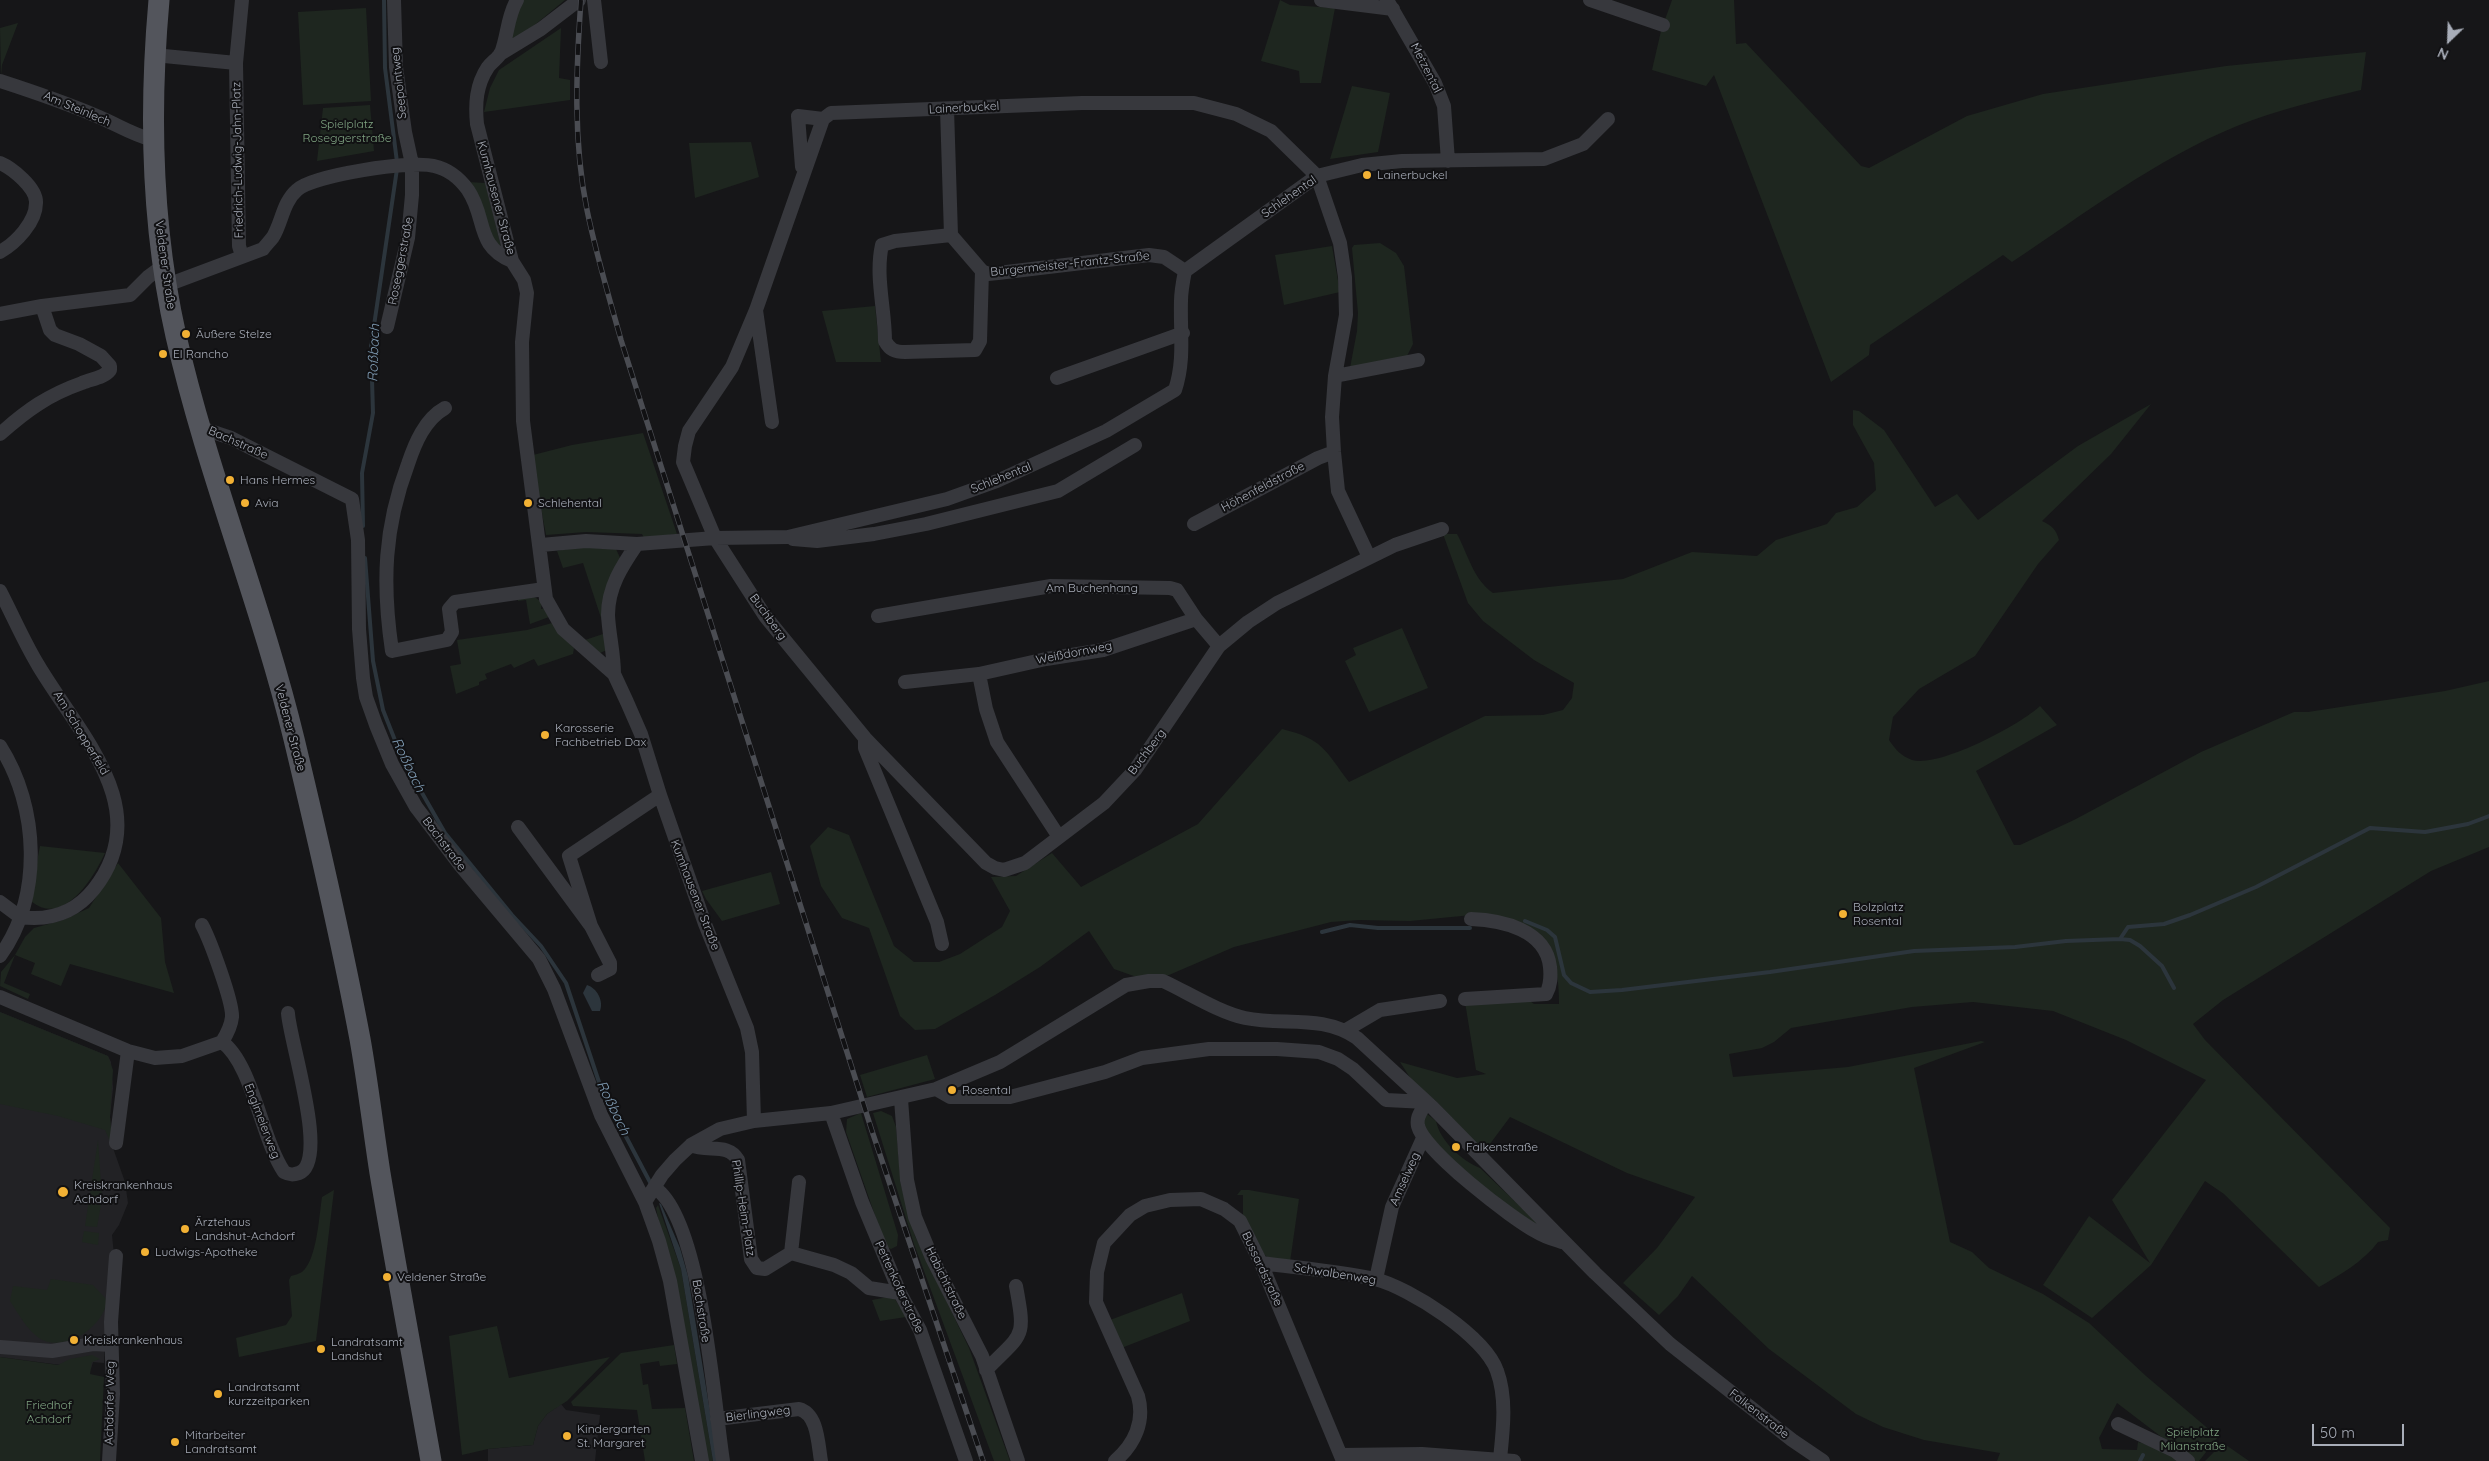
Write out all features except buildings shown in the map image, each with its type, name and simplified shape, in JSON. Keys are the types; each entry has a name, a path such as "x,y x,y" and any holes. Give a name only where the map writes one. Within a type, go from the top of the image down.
{"main road":[{"name":"Veldener Straße","path":"159,0 154,56 153,140 165,275 176,336 201,428 292,732 334,910 361,1042 379,1169 431,1461"}],"street":[{"name":"Friedrich-Ludwig-Jahn-Platz","path":"242,0 236,64 239,246 242,256"},
{"name":"Seepointweg","path":"394,0 396,67 408,164"},
{"name":"Kumhausener Straße","path":"517,0 506,25 500,54 488,67 477,93 477,124 512,261 524,280 527,293 522,342 523,421 541,545 544,589 550,608 563,629 614,674"},
{"path":"500,54 540,29 578,0"},
{"path":"594,0 602,62"},
{"name":"Metzental","path":"1321,0 1390,5 1435,82 1444,106 1448,161"},
{"path":"1590,0 1663,25"},
{"name":"Friedrich-Ludwig-Jahn-Platz","path":"154,56 236,64"},
{"name":"Am Steinlech","path":"0,81 47,95 102,118 136,136 153,140"},
{"name":"Lainerbuckel","path":"823,119 831,113 1082,103 1194,103 1236,114 1271,131 1317,176"},
{"path":"947,109 950,235"},
{"path":"715,538 684,462 684,446 694,422 732,367 756,310 803,170 823,119 798,116 803,170"},
{"name":"Schlehental","path":"788,538 947,499 997,481 1106,431 1175,390 1181,364 1183,333 1181,301 1185,271 1317,176 1386,163 1544,159 1583,144 1608,119"},
{"path":"0,163 24,181 34,194 36,202 34,214 22,234 0,252"},
{"path":"0,314 42,306 130,295 148,277 165,275 263,249 273,237 291,196 303,185 382,166 408,164 439,167 460,180 472,198 488,244 494,252 512,261"},
{"name":"Roseggerstraße","path":"388,327 408,238 412,195 408,164"},
{"path":"1317,176 1340,243 1345,277 1346,315 1335,376 1332,418 1338,491 1369,557"},
{"name":"Bürgermeister-Frantz-Straße","path":"982,271 980,341 975,350 896,352 889,348 885,341 879,257 882,245 895,241 950,235 982,271 988,274 1149,255 1164,257 1185,271"},
{"path":"0,434 40,401 55,393 98,378 110,370 110,366 101,356 79,344 55,335 50,330 42,306"},
{"path":"756,310 772,422"},
{"path":"1057,378 1183,333"},
{"path":"1335,376 1418,360"},
{"path":"445,408 434,414 414,448 392,510 388,539 386,609 392,651 439,643 450,638 452,628 449,609 455,602 544,589"},
{"name":"Bachstraße","path":"201,428 231,438 352,498 358,540 359,629 366,697 392,764 416,807 460,865 546,971 562,1008 601,1115 653,1193 671,1204 683,1232 698,1285 723,1461"},
{"name":"Schlehental","path":"541,545 586,541 637,544 715,538 788,538 817,541 874,534 926,524 1058,491 1135,445"},
{"name":"Höhenfeldstraße","path":"1194,524 1318,458 1334,452"},
{"name":"Buchberg","path":"715,538 765,616 864,738 986,863 995,868 1014,868 1025,863 1104,802 1135,770 1219,646 1277,602 1395,544 1442,529"},
{"name":"Kumhausener Straße","path":"637,544 618,572 611,593 608,614 614,674 641,734 705,924 747,1028 752,1052 754,1121"},
{"name":"Am Buchenhang","path":"878,616 1060,586 1170,588 1177,590 1196,619 1219,646"},
{"name":"Am Schopperfeld","path":"0,591 38,665 104,769 112,788 117,822 116,840 105,872 89,896 71,910 62,914 41,918 20,917"},
{"name":"Weißdornweg","path":"905,682 979,674 1046,659 1103,650 1196,619"},
{"path":"979,674 986,709 997,742 1059,838"},
{"name":"Buchberg","path":"864,738 865,748 937,922 942,944"},
{"path":"0,746 8,759 20,790 31,846 28,885 20,917 8,945 0,956"},
{"path":"548,870 660,795"},
{"path":"518,828 591,926"},
{"path":"568,856 591,926 610,963 610,969 598,975"},
{"path":"0,902 20,917"},
{"path":"1465,999 1546,994 1551,977 1546,953 1538,940 1521,930 1507,925 1471,919"},
{"path":"0,997 128,1051 155,1058 182,1056 222,1042 231,1023 231,1005 208,936 202,925"},
{"name":"Falkenstraße","path":"936,1089 1000,1062 1126,986 1149,980 1163,981 1242,1018 1329,1024 1346,1030 1369,1048 1426,1102 1565,1243 1670,1344 1792,1440 1823,1461"},
{"path":"1346,1030 1380,1010 1440,1001"},
{"name":"Englmeierweg","path":"222,1042 229,1048 248,1082 276,1160 288,1174 304,1171 309,1165 312,1152 304,1087 289,1028 288,1013"},
{"path":"653,1193 662,1175 691,1145 720,1128 754,1121 831,1113 901,1099 936,1089 950,1097 1010,1097 1105,1072 1142,1058 1208,1048 1278,1049 1318,1052 1338,1059 1386,1100 1426,1102 1418,1115 1418,1127 1423,1138"},
{"path":"116,1143 128,1051"},
{"name":"Habichtstraße","path":"901,1099 907,1180 916,1217 932,1258 986,1370 1018,1461"},
{"name":"Pettenkoferstraße","path":"831,1113 862,1202 900,1292 920,1330 966,1461"},
{"name":"Falkenstraße","path":"1423,1138 1434,1151 1464,1178 1526,1225 1544,1236 1565,1243"},
{"name":"Amselweg","path":"1376,1279 1392,1207 1423,1138"},
{"name":"Phillip-Heim-Platz","path":"691,1145 699,1150 727,1149 734,1152 738,1160 751,1259 757,1268 765,1269 791,1252"},
{"path":"799,1182 791,1252 834,1265 851,1273 869,1288 900,1292"},
{"name":"Bachstraße","path":"653,1193 659,1241 670,1281 702,1461"},
{"name":"Bussardstraße","path":"1115,1461 1130,1445 1139,1427 1142,1410 1138,1396 1096,1302 1097,1272 1104,1243 1130,1215 1145,1206 1170,1200 1196,1198 1218,1206 1239,1220 1261,1263 1342,1458"},
{"name":"Achdorfer Weg","path":"109,1461 113,1394 111,1345 116,1256"},
{"name":"Schwalbenweg","path":"1261,1263 1376,1279 1410,1294 1446,1316 1490,1355 1497,1370 1501,1387 1507,1460"},
{"path":"986,1370 1018,1339 1022,1331 1016,1286"},
{"path":"0,1346 52,1351 93,1344 111,1345"},
{"name":"Bierlingweg","path":"717,1419 799,1409 805,1410 812,1416 821,1461"},
{"path":"2118,1424 2175,1450 2188,1461"},
{"path":"1342,1458 1422,1454 1507,1460"}],"shaded area":[{"path":"587,985 599,995 600,1011 592,1011 583,993"},
{"name":"Kreiskrankenhaus Achdorf","path":"0,1012 108,1056 111,1062 113,1088 110,1117 113,1148 125,1182 128,1203 119,1225 112,1235 114,1255 106,1306 104,1363 93,1362 91,1369 0,1357"},
{"path":"659,1203 680,1248 688,1276 718,1461 713,1461 681,1269"},
{"name":"Kindergarten St. Margaret","path":"561,1404 566,1410 600,1415 595,1461 488,1461 488,1449 533,1445 538,1426 547,1414"}],"green space":[{"path":"523,0 565,0 514,42 508,36"},
{"path":"1280,0 1290,5 1335,8 1321,83 1300,83 1299,71 1261,61"},
{"path":"1672,0 1734,0 1736,44 1746,43 1861,166 1869,168 1967,116 2043,94 2226,66 2366,52 2361,90 2252,120 2207,139 2178,154 2121,188 2012,262 2003,255 1870,345 1869,355 1831,382 1714,75 1706,86 1652,70 1661,31"},
{"path":"366,8 371,101 303,105 298,12"},
{"path":"18,23 2,65 1,76 0,28"},
{"path":"561,28 559,78 570,80 570,100 484,112 490,88 499,70"},
{"path":"1352,86 1390,93 1378,152 1330,159"},
{"name":"Spielplatz Roseggerstraße","path":"370,105 374,151 317,161 323,108"},
{"path":"751,142 759,177 695,198 689,143"},
{"path":"468,182 485,183 501,246 496,244"},
{"path":"1380,243 1396,253 1404,266 1413,344 1406,358 1350,368 1357,331 1358,313 1352,248 1354,245"},
{"path":"1332,246 1340,292 1284,305 1275,255"},
{"path":"875,306 881,362 836,362 822,311"},
{"name":"Spielplatz Milanstraße","path":"2151,404 2111,454 2042,521 2053,528 2059,540 2038,564 1975,656 1919,689 1893,717 1889,740 1899,752 1912,760 1924,761 1941,758 1998,734 2040,706 2057,725 1976,771 2014,845 2020,845 2074,820 2201,752 2294,712 2308,712 2445,691 2489,681 2489,847 2431,871 2223,1000 2193,1024 2205,1040 2390,1228 2388,1240 2378,1242 2359,1261 2319,1287 2224,1194 2205,1181 2151,1265 2092,1318 2043,1285 2089,1216 2150,1263 2112,1200 2206,1080 2126,1040 2053,1011 1973,1002 1912,1007 1791,1028 1774,1042 1762,1048 1729,1054 1733,1077 1848,1067 1981,1041 1985,1042 1914,1068 1950,1242 1972,1252 1989,1268 2043,1294 2089,1323 2146,1376 2218,1437 2199,1461 2193,1461 2117,1403 2099,1438 2102,1449 2137,1450 2138,1442 2161,1448 2183,1461 1997,1461 2000,1453 1924,1440 1883,1427 1856,1414 1769,1349 1692,1276 1678,1296 1659,1315 1623,1283 1657,1248 1695,1197 1627,1173 1510,1117 1484,1152 1435,1100 1416,1087 1400,1062 1457,1078 1486,1074 1476,1070 1465,1002 1530,1001 1534,1004 1559,1004 1557,973 1547,944 1472,915 1410,921 1359,920 1331,922 1234,947 1169,975 1145,980 1114,969 1089,931 1040,967 995,995 935,1029 915,1030 900,1016 869,928 842,918 821,886 810,846 828,827 849,835 894,946 914,962 939,962 960,954 1002,927 1010,911 991,877 1016,876 1052,853 1081,887 1198,824 1282,729 1306,737 1322,747 1349,782 1485,716 1543,715 1563,710 1572,698 1574,683 1534,660 1483,621 1468,603 1443,534 1457,534 1480,581 1493,593 1623,579 1692,552 1757,556 1776,540 1827,524 1836,513 1857,507 1876,490 1874,463 1853,425 1853,410 1859,411 1884,430 1935,507 1957,494 1978,520 2078,446"},
{"path":"643,433 677,534 644,538 642,534 586,532 546,535 541,508 544,507 542,499 539,499 533,455 572,445"},
{"path":"577,547 616,549 621,560 609,649 600,653 585,640 606,633 583,563 563,568 557,551"},
{"path":"533,596 542,602 541,609 545,608 549,617 530,624 526,600 518,601 518,597"},
{"path":"552,623 574,648 573,654 538,666 534,659 514,668 511,664 485,674 487,679 479,682 479,685 456,694 450,666 461,664 457,640 527,630"},
{"path":"1402,628 1428,688 1369,712 1345,661 1356,655 1353,648"},
{"path":"40,846 105,853 86,886 76,896 66,904 55,908 44,908 32,902 31,893"},
{"path":"118,863 161,918 165,962 174,993 70,964 61,986 31,974 35,963 15,955 25,937 34,928 63,920 89,908"},
{"path":"771,872 780,904 722,921 702,891"},
{"path":"15,955 4,983 30,994 28,999 0,986 1,972"},
{"path":"0,1012 108,1056 113,1070 110,1117 113,1148 105,1130 58,1116 0,1104"},
{"path":"927,1055 935,1079 867,1097 860,1075"},
{"path":"881,1111 892,1116 896,1127 901,1185 915,1236 969,1348 1010,1461 994,1461 914,1244 873,1113"},
{"path":"861,1113 898,1235 897,1246 891,1249 886,1247 846,1132 847,1119"},
{"path":"1427,1114 1436,1121 1442,1136 1459,1155 1480,1168 1546,1231 1514,1211 1448,1157 1422,1128 1424,1117"},
{"path":"98,1140 102,1199 97,1227 85,1226"},
{"path":"334,1190 316,1341 239,1357 236,1338 286,1325 292,1316 289,1280 291,1276 302,1272 311,1258 322,1197"},
{"path":"1241,1190 1299,1199 1290,1262 1267,1257 1264,1254 1243,1215 1243,1195 1237,1195"},
{"path":"658,1205 681,1269 713,1461 708,1461 656,1208"},
{"path":"84,1231 99,1233 98,1245 82,1242"},
{"path":"51,1279 93,1285 107,1300 99,1320 91,1328 71,1340 60,1343 49,1342 35,1335 10,1301 13,1286 47,1290"},
{"path":"1182,1293 1190,1321 1119,1349 1110,1320"},
{"path":"893,1296 906,1317 880,1321 872,1300"},
{"path":"497,1326 509,1378 610,1357 567,1401 547,1414 538,1426 533,1445 488,1449 462,1455 449,1336"},
{"path":"674,1345 677,1364 660,1366 659,1361 640,1364 643,1385 648,1384 652,1409 685,1408 694,1461 645,1461 637,1410 573,1406 571,1402 621,1353"},
{"name":"Friedhof Achdorf","path":"92,1355 100,1359 92,1362 90,1374 104,1377 100,1461 0,1461 0,1357 58,1365 70,1359"},
{"path":"2226,1445 2249,1461 2205,1461 2219,1447"}],"waterway":[{"name":"Roßbach","path":"384,0 385,68 397,162"},
{"name":"Roßbach","path":"363,526 362,473 373,413 371,346 397,169"},
{"name":"Roßbach","path":"365,558 373,661 383,710 402,758 445,833 512,915 541,946 566,983 602,1091 652,1186"},
{"path":"2120,939 2128,927 2164,924 2190,915 2256,887 2370,828 2425,832 2468,824 2489,816"},
{"path":"1525,921 1547,930 1555,937 1564,975 1571,983 1590,992 1622,990 1770,972 1914,951 2015,947 2066,941 2120,939 2130,940 2140,946 2162,966 2174,988"},
{"path":"1322,932 1350,925 1378,928 1470,928"},
{"path":"2140,1461 2143,1455"}],"railway":[{"path":"581,0 577,79 579,158 594,243 621,340 872,1131 983,1461"}],"place":[{"name":"Lainerbuckel","path":"1367,175"},
{"name":"Äußere Stelze","path":"186,334"},
{"name":"El Rancho","path":"163,354"},
{"name":"Hans Hermes","path":"230,480"},
{"name":"Avia","path":"245,503"},
{"name":"Schlehental","path":"528,503"},
{"name":"Karosserie Fachbetrieb Dax","path":"545,735"},
{"name":"Bolzplatz Rosental","path":"1843,914"},
{"name":"Rosental","path":"952,1090"},
{"name":"Falkenstraße","path":"1456,1147"},
{"name":"Kreiskrankenhaus Achdorf","path":"63,1192"},
{"name":"Ärztehaus Landshut-Achdorf","path":"185,1229"},
{"name":"Ludwigs-Apotheke","path":"145,1252"},
{"name":"Veldener Straße","path":"387,1277"},
{"name":"Kreiskrankenhaus","path":"74,1340"},
{"name":"Landratsamt Landshut","path":"321,1349"},
{"name":"Landratsamt kurzzeitparken","path":"218,1394"},
{"name":"Kindergarten St. Margaret","path":"567,1436"},
{"name":"Mitarbeiter Landratsamt","path":"175,1442"}]}
